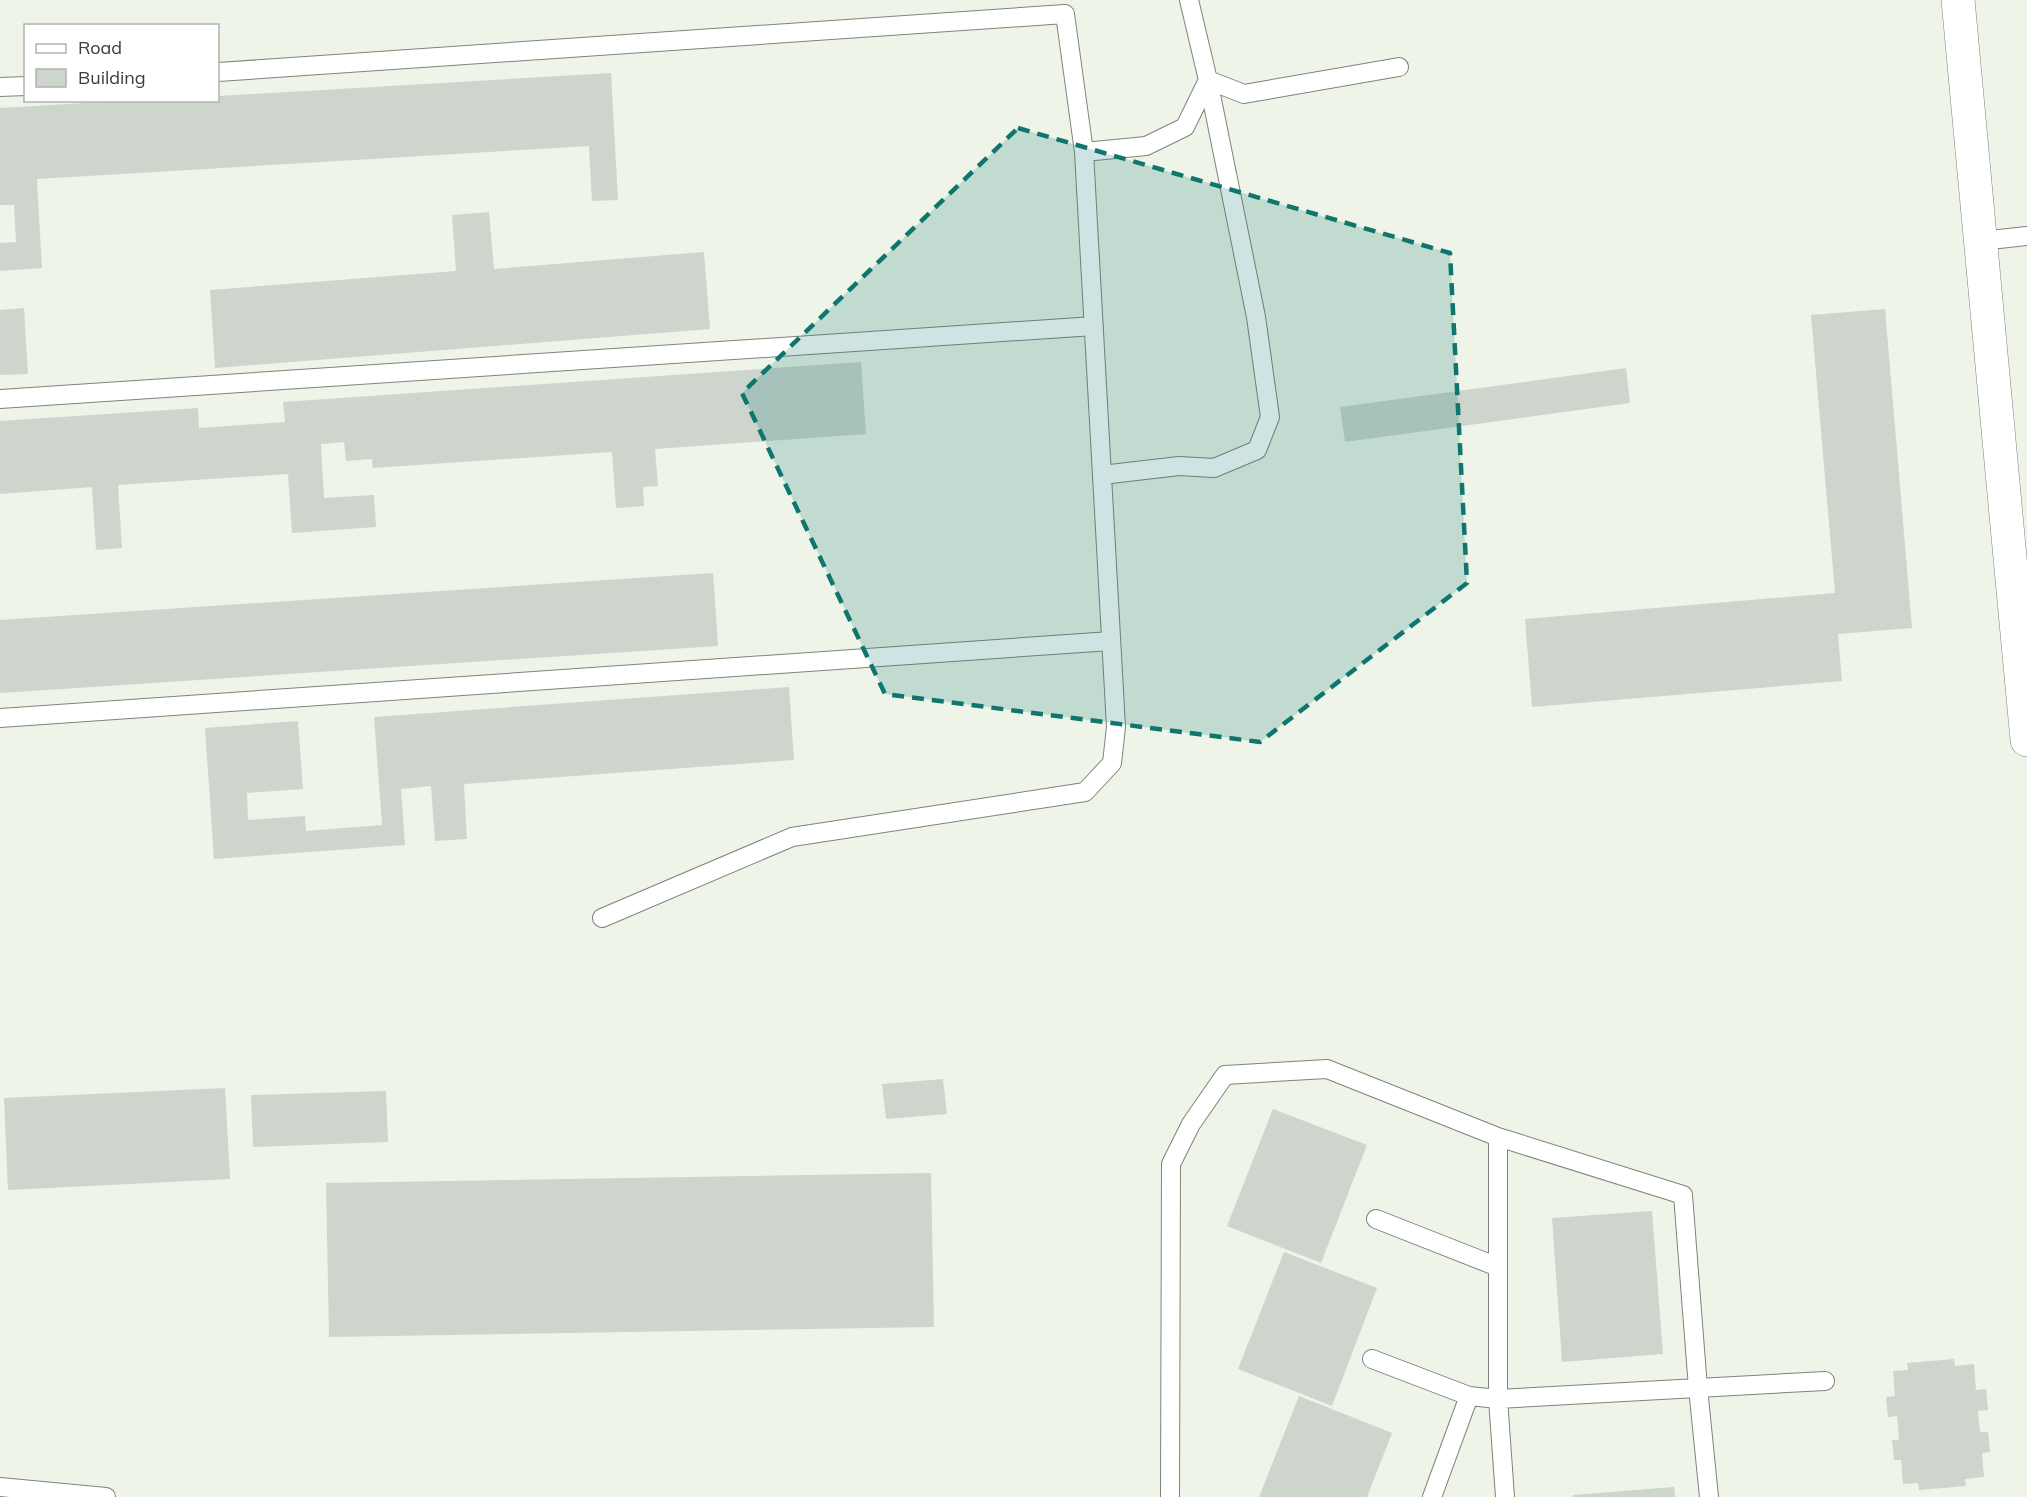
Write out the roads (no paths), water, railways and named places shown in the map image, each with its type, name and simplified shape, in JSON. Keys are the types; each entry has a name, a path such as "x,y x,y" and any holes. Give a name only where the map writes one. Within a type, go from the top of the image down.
{"street":[{"path":"1958,0 2027,740"}],"lane":[{"path":"1102,475 1179,466 1214,468 1257,450 1270,417 1256,317 1208,80 1189,0"},
{"path":"219,72 1065,14 1084,152 1116,727 1112,763 1085,792 792,837 602,918"},
{"path":"1208,80 1244,94 1399,67"},
{"path":"1084,152 1146,146 1185,127 1208,80"},
{"path":"0,87 24,86"},
{"path":"1981,241 2027,236"},
{"path":"0,399 1094,326"},
{"path":"0,718 1111,641"},
{"path":"1170,1497 1171,1164 1191,1124 1225,1075 1327,1069 1498,1137 1683,1195 1709,1497"},
{"path":"1498,1137 1498,1399 1505,1497"},
{"path":"1376,1219 1498,1267"},
{"path":"1372,1359 1469,1396 1498,1399 1825,1381"},
{"path":"1432,1497 1469,1396"},
{"path":"0,1487 106,1497"}]}
